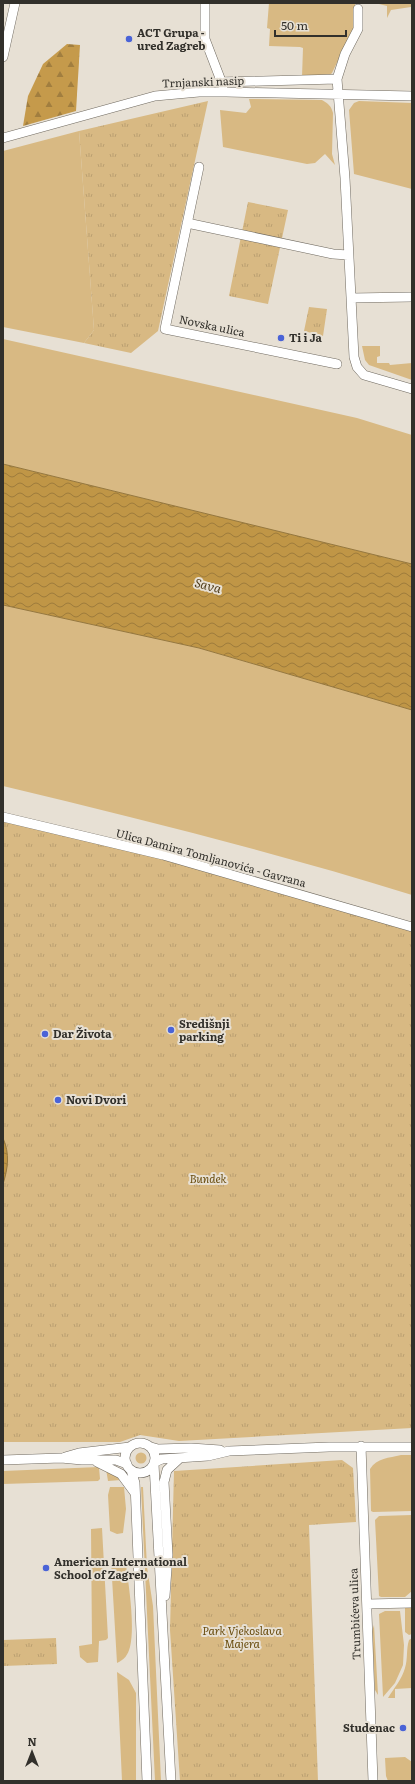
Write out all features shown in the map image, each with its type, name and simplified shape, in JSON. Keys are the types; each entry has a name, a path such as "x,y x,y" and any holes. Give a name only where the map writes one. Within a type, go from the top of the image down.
{"street":[{"path":"3,57 15,3"},
{"path":"205,3 205,39 226,92"},
{"path":"358,9 358,29 345,54 337,80 345,178 354,357 357,367 364,375 412,389"},
{"name":"Trnjanski nasip","path":"221,82 337,80"},
{"name":"Trnjanski nasip","path":"3,138 156,96 177,93 226,92 412,96"},
{"name":"Novska ulica","path":"199,168 165,329 337,364"},
{"path":"187,223 333,254 348,254"},
{"path":"351,298 412,297"},
{"name":"Ulica Damira Tomljanovića - Gavrana","path":"3,816 163,855 412,927"},
{"path":"60,1458 79,1453 130,1447 138,1443 158,1449 204,1449 229,1451 361,1446 412,1447"},
{"path":"150,1446 154,1452 171,1781"},
{"name":"Trumbićeva ulica","path":"361,1446 373,1781"},
{"path":"130,1447 125,1456 135,1478 147,1781"},
{"path":"3,1460 60,1458 116,1460 129,1467 144,1472 154,1463 162,1459 208,1456 229,1451"},
{"path":"163,1623 168,1567 164,1482 167,1470 180,1458"},
{"path":"90,1460 116,1470 130,1483 136,1495"},
{"path":"367,1604 412,1603"}],"green space":[{"path":"269,3 371,3 355,4 355,25 332,73 330,75 302,77 303,48 269,46 270,29 267,28"},
{"path":"375,3 411,3 411,7 391,10 387,18 387,6"},
{"path":"67,44 80,45 76,111 23,126 28,96 43,64"},
{"path":"249,99 322,100 326,103 333,113 332,154 335,165 325,154 315,163 307,164 223,147 220,110 246,113 251,107"},
{"path":"208,101 158,331 131,353 84,343 94,330 79,131"},
{"path":"359,101 412,103 412,189 354,174 349,110 354,103"},
{"path":"79,131 94,330 84,343 3,327 3,151"},
{"path":"248,202 288,210 268,304 229,296"},
{"path":"309,307 327,309 323,336 304,331"},
{"path":"3,339 357,418 412,435 412,564 3,464"},
{"path":"362,346 380,346 380,356 377,357 377,363 389,363 390,365 412,363 412,380 369,365 365,360"},
{"path":"3,605 199,648 412,710 412,895 208,837 3,786"},
{"name":"Bundek","path":"3,820 158,855 412,929 412,1428 179,1441 140,1435 120,1442 3,1442"},
{"path":"141,1452 145,1454 147,1458 145,1462 141,1464 137,1462 135,1458 137,1454"},
{"path":"401,1455 412,1455 412,1511 371,1511 370,1469 373,1465 380,1461"},
{"name":"Park Vjekoslava Majera","path":"342,1460 353,1468 356,1522 309,1525 318,1781 180,1781 170,1630 174,1471"},
{"path":"99,1467 100,1479 98,1481 3,1484 3,1471"},
{"path":"106,1469 112,1471 121,1480 108,1481"},
{"path":"110,1487 124,1487 126,1509 123,1533 117,1534 110,1531 108,1495"},
{"path":"141,1487 143,1487 147,1567 153,1606 161,1781 155,1781"},
{"path":"412,1515 412,1591 405,1597 381,1597 379,1596 375,1520 379,1516"},
{"path":"102,1528 108,1638 106,1640 99,1641 98,1662 87,1663 80,1657 79,1646 92,1644 91,1529"},
{"path":"114,1559 123,1559 126,1565 132,1618 129,1650 124,1659 117,1663 111,1561"},
{"path":"405,1607 412,1607 412,1634 409,1635 405,1632"},
{"path":"385,1611 400,1611 404,1645 403,1665 395,1683 383,1697 379,1614"},
{"path":"374,1625 378,1695 375,1690 372,1632"},
{"path":"56,1638 57,1664 3,1666 3,1640"},
{"path":"412,1638 412,1688 395,1689 395,1698 388,1698 404,1672 408,1643"},
{"path":"117,1672 129,1680 136,1693 136,1781 122,1781"},
{"path":"405,1757 412,1762 412,1781 388,1781 386,1776 385,1758"}],"water":[{"name":"Sava","path":"3,464 412,564 412,710 199,648 3,605"},
{"path":"3,1138 7,1150 8,1161 3,1184"}],"place":[{"name":"ACT Grupa - ured Zagreb","path":"129,39"},
{"name":"Ti i Ja","path":"281,338"},
{"name":"Središnji parking","path":"171,1030"},
{"name":"Dar Života","path":"45,1034"},
{"name":"Novi Dvori","path":"58,1100"},
{"name":"American International School of Zagreb","path":"46,1568"},
{"name":"Studenac","path":"403,1728"}]}
